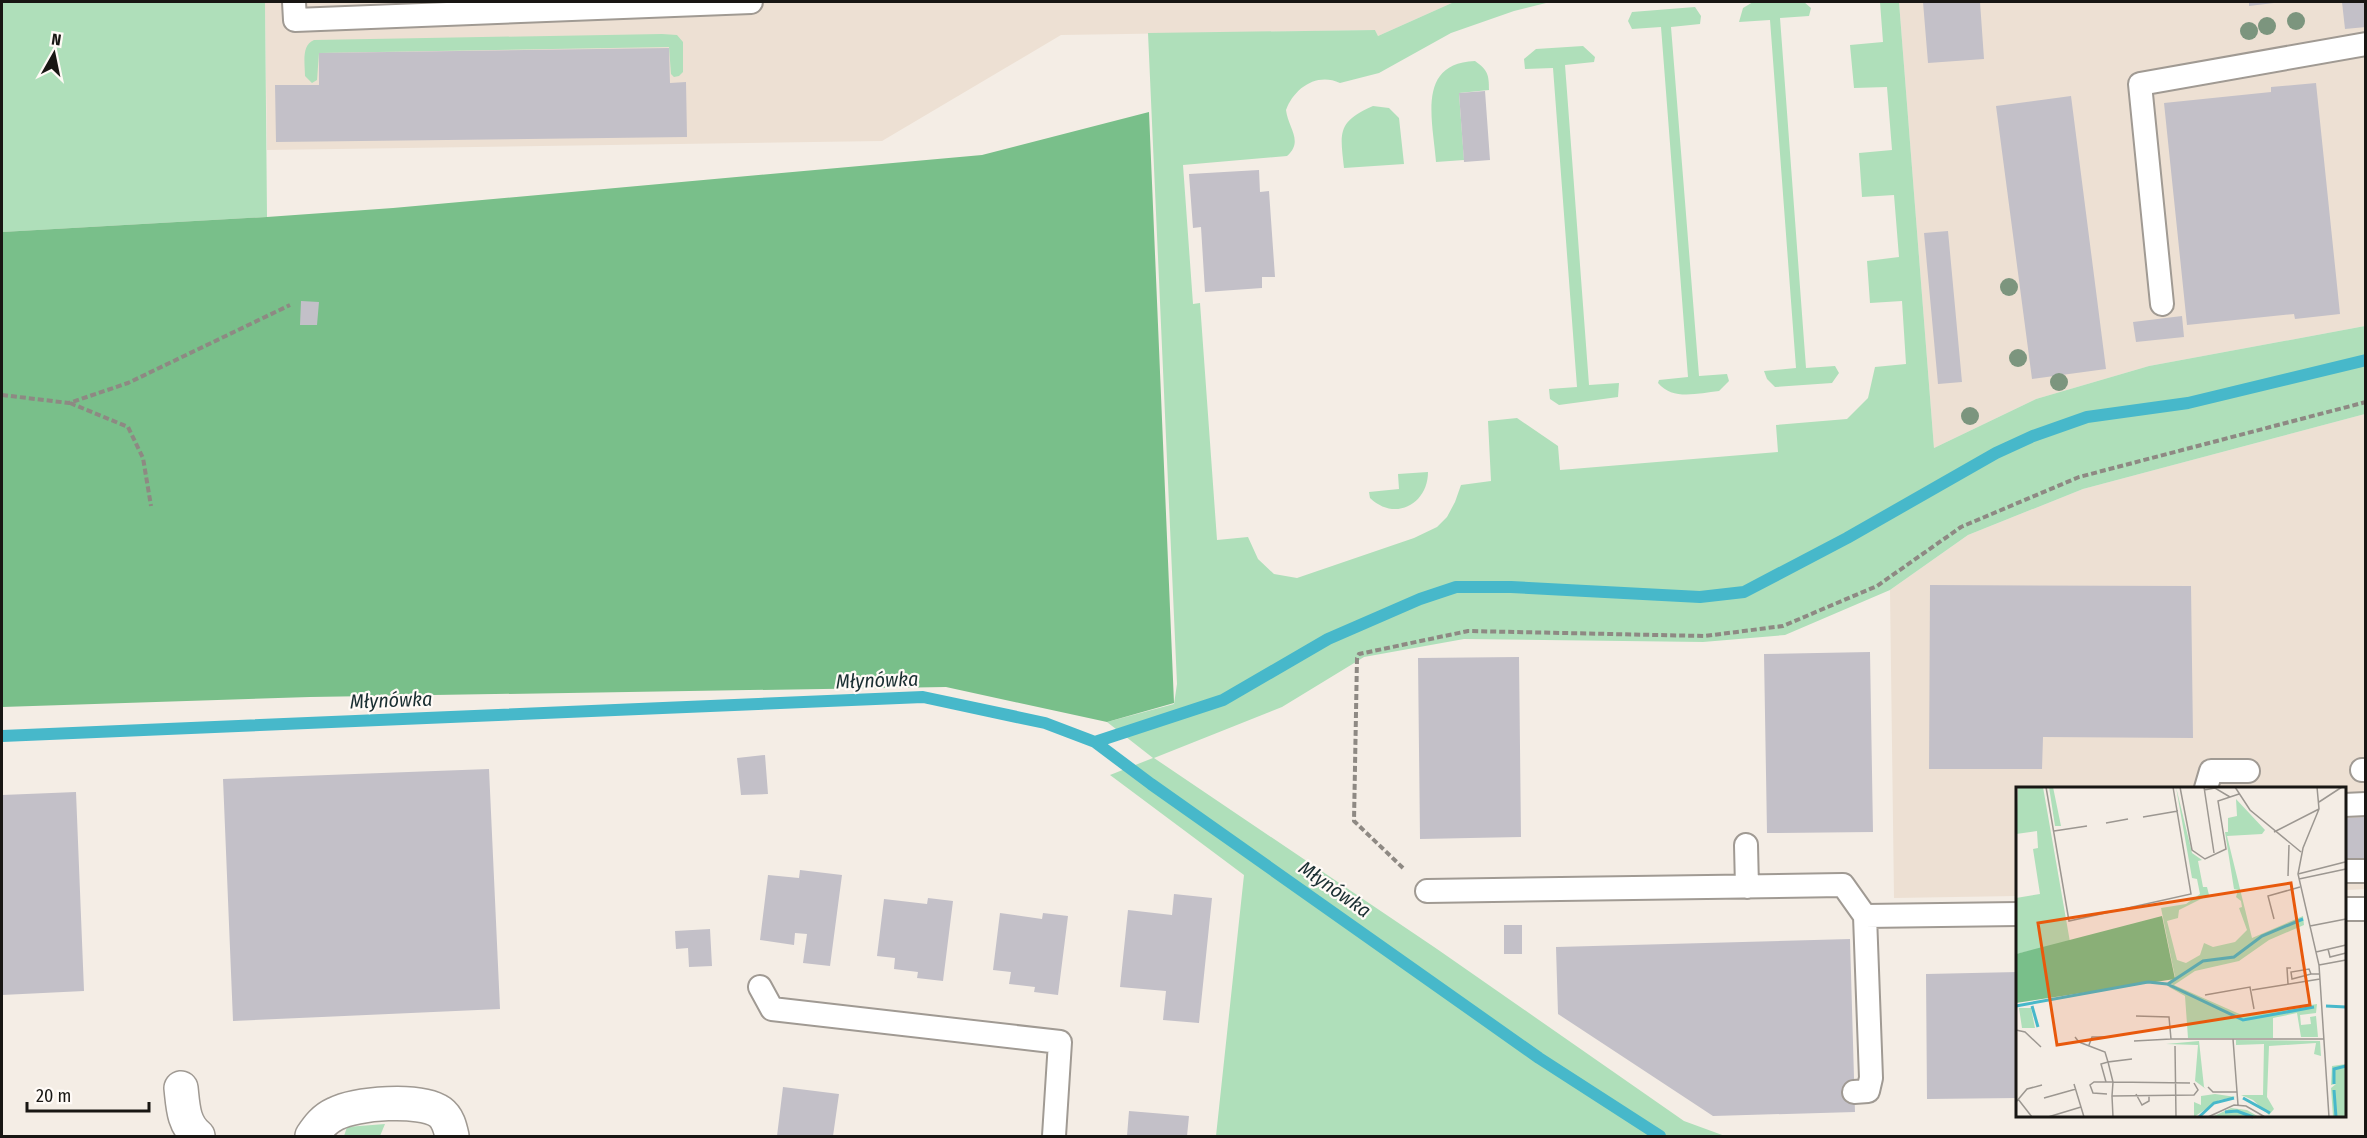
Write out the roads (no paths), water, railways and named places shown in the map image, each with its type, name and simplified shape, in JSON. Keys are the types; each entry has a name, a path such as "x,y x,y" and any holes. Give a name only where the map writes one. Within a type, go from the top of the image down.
{"street":[{"path":"181,1088 183,1116 192,1132 198,1137"},
{"path":"312,1137 322,1123 335,1114 354,1108 411,1104 428,1106 441,1113 448,1121 452,1137"}],"lane":[{"path":"294,2 295,20 751,2"},
{"path":"2162,304 2140,84 2366,44"},
{"path":"2207,787 2211,771 2248,771"},
{"path":"2346,805 2366,804"},
{"path":"1746,845 1747,887"},
{"path":"2346,871 2366,871"},
{"path":"1427,891 1843,885 1865,916 1871,1078 1868,1091 1854,1092"},
{"path":"2346,909 2366,909"},
{"path":"1865,916 2016,914"},
{"path":"760,987 772,1009 1060,1042 1054,1137"}],"waterway":[{"path":"1095,742 1223,700 1328,639 1420,599 1456,587 1511,587 1700,597 1744,592 1847,538 1996,453 2033,436 2087,417 2188,403 2366,360"},
{"name":"Młynówka","path":"2,736 923,697 1045,723 1095,742 1539,1058 1660,1136"}]}
